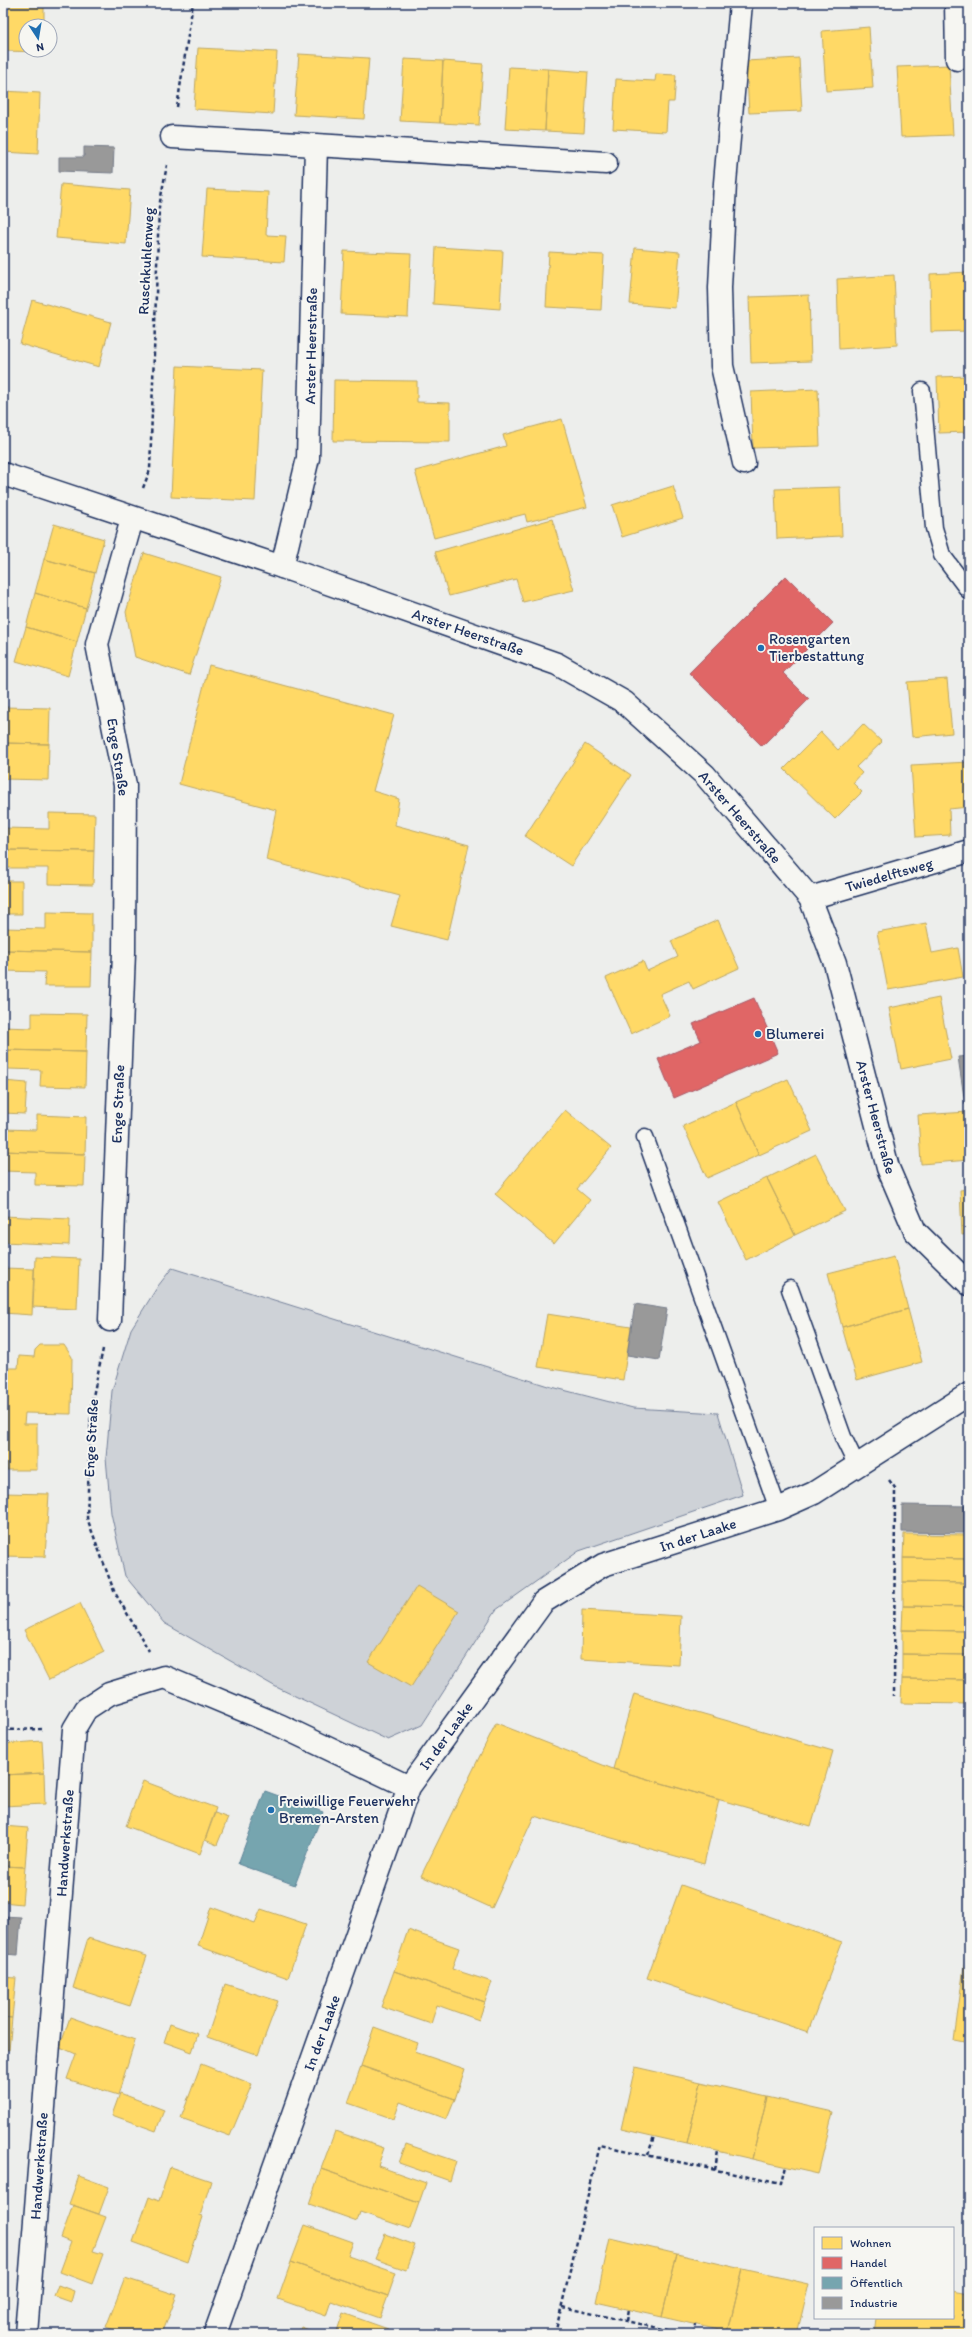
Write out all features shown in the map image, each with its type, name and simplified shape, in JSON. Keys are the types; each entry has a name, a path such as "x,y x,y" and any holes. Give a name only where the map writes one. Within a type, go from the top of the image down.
{"street":[{"path":"740,3 725,183 720,288 722,366 744,463"},
{"path":"956,3 957,59"},
{"path":"172,137 606,163"},
{"name":"Arster Heerstraße","path":"282,567 308,458 316,145"},
{"name":"Arster Heerstraße","path":"3,474 132,519 282,567 557,664 624,702 705,775 810,898 835,963 888,1168 915,1231 969,1284"},
{"name":"Enge Straße","path":"110,1320 124,952 125,786 97,644 132,519"},
{"name":"Twiedelftsweg","path":"810,898 969,851"},
{"name":"In der Laake","path":"215,2334 409,1787 543,1602 603,1565 778,1509 814,1493 969,1394"},
{"path":"164,1677 281,1726 409,1787"},
{"name":"Handwerkstraße","path":"26,2334 74,1729 86,1709 109,1694 164,1677"}],"lane":[{"path":"922,391 934,528 942,555 969,591"},
{"path":"645,1137 778,1509"},
{"path":"790,1289 842,1437 865,1460"}],"path":[{"name":"Ruschkuhlenweg","path":"132,519 150,470 159,207 172,137 193,3"},
{"name":"Enge Straße","path":"110,1320 91,1406 87,1518 114,1592 164,1677"},
{"path":"865,1460 895,1488 894,1696"},
{"path":"3,1730 74,1729"},
{"path":"648,2155 654,2136"},
{"path":"555,2334 600,2145 781,2184 785,2166"},
{"path":"715,2170 718,2151"},
{"path":"562,2308 686,2334"},
{"path":"627,2321 629,2309"},
{"path":"693,2334 695,2324"}],"shaded area":[{"path":"172,1268 548,1386 633,1408 718,1413 743,1495 579,1551 496,1610 422,1725 388,1740 276,1687 164,1623 125,1576 111,1513 106,1458 112,1391 131,1329 158,1286"}],"building: Wohnen":[{"path":"3,3 44,3 44,18 18,18 18,51 3,51"},
{"path":"869,27 873,88 826,91 822,31"},
{"path":"198,48 277,52 273,114 194,109"},
{"path":"299,54 369,58 364,119 294,115"},
{"path":"799,58 802,111 749,113 746,61"},
{"path":"404,59 443,61 440,123 400,121"},
{"path":"443,61 483,64 479,125 440,123"},
{"path":"949,65 953,135 901,137 897,67"},
{"path":"509,67 548,69 545,131 505,129"},
{"path":"548,69 588,72 584,133 545,131"},
{"path":"656,74 676,75 674,102 668,102 666,132 613,129 616,79 655,81"},
{"path":"3,91 40,93 38,154 3,152"},
{"path":"61,184 130,190 126,244 56,238"},
{"path":"207,189 268,192 266,235 286,236 284,262 202,257"},
{"path":"436,247 503,251 500,309 433,304"},
{"path":"635,248 680,252 675,308 630,304"},
{"path":"344,251 411,254 408,317 341,314"},
{"path":"549,252 604,255 601,310 546,307"},
{"path":"969,272 969,331 931,332 930,274"},
{"path":"894,275 897,345 839,349 837,279"},
{"path":"809,295 811,361 751,363 749,297"},
{"path":"32,300 111,322 99,367 20,344"},
{"path":"177,366 262,370 255,501 171,497"},
{"path":"969,376 969,432 939,433 937,377"},
{"path":"334,380 417,381 417,402 450,403 450,442 333,441"},
{"path":"818,389 820,446 753,448 751,392"},
{"path":"562,419 587,507 527,522 525,514 434,538 415,471 506,446 503,435"},
{"path":"673,486 683,518 622,537 612,505"},
{"path":"840,487 842,536 777,539 775,489"},
{"path":"552,519 574,590 523,602 516,579 449,596 435,552"},
{"path":"54,524 104,539 95,573 44,559"},
{"path":"144,553 221,577 189,675 135,657 126,612"},
{"path":"44,559 95,573 86,608 35,593"},
{"path":"35,593 86,608 77,642 26,627"},
{"path":"26,627 77,642 68,676 16,661"},
{"path":"209,665 394,715 373,791 399,799 395,825 469,845 447,940 391,926 400,896 266,860 276,810 179,784"},
{"path":"947,679 952,733 912,737 907,682"},
{"path":"3,707 50,708 49,744 3,743"},
{"path":"863,724 882,742 856,767 862,773 853,783 862,792 835,819 784,769 821,732 838,750"},
{"path":"3,743 49,744 48,780 3,779"},
{"path":"585,744 631,775 571,866 525,836"},
{"path":"969,762 969,807 949,809 950,835 916,837 911,765"},
{"path":"49,813 95,814 94,851 3,850 3,828 49,829"},
{"path":"3,850 94,851 93,885 48,884 48,868 3,868"},
{"path":"3,881 22,881 22,914 3,914"},
{"path":"46,912 92,913 92,952 3,950 3,928 46,929"},
{"path":"718,920 739,968 693,989 689,981 660,994 670,1016 631,1034 606,978 643,961 647,971 678,957 671,941"},
{"path":"926,923 932,953 958,948 963,977 888,990 877,932"},
{"path":"3,950 92,952 91,986 44,986 45,972 3,971"},
{"path":"939,998 951,1059 901,1069 889,1008"},
{"path":"32,1013 87,1014 86,1052 3,1050 3,1027 32,1028"},
{"path":"8,1050 86,1052 85,1087 40,1086 41,1070 8,1069"},
{"path":"788,1079 812,1131 759,1155 736,1102"},
{"path":"3,1081 27,1083 25,1114 3,1113"},
{"path":"736,1102 759,1155 707,1178 683,1126"},
{"path":"565,1110 611,1148 577,1189 590,1200 554,1244 495,1194"},
{"path":"969,1112 969,1160 921,1164 918,1115"},
{"path":"37,1115 86,1117 85,1154 3,1151 3,1129 37,1130"},
{"path":"3,1151 85,1154 84,1186 35,1185 35,1172 3,1171"},
{"path":"816,1154 845,1211 795,1235 767,1178"},
{"path":"767,1178 795,1235 746,1260 718,1202"},
{"path":"969,1189 969,1234 962,1235 960,1190"},
{"path":"3,1216 70,1219 69,1245 3,1242"},
{"path":"894,1256 908,1309 842,1327 828,1273"},
{"path":"35,1257 79,1259 77,1309 33,1307"},
{"path":"3,1268 34,1269 32,1315 3,1313"},
{"path":"908,1309 922,1362 857,1380 842,1327"},
{"path":"547,1314 631,1327 623,1380 538,1367"},
{"path":"40,1345 64,1345 72,1357 71,1414 25,1413 24,1424 37,1424 37,1470 3,1470 3,1368 18,1368 19,1356 34,1357 35,1350"},
{"path":"3,1493 49,1494 45,1557 3,1556"},
{"path":"904,1534 969,1535 969,1559 903,1558"},
{"path":"903,1558 969,1559 969,1583 903,1582"},
{"path":"903,1582 969,1583 969,1607 903,1606"},
{"path":"417,1586 459,1611 411,1687 368,1662"},
{"path":"80,1603 104,1652 49,1680 24,1630"},
{"path":"903,1606 969,1607 969,1631 902,1630"},
{"path":"582,1610 681,1616 679,1665 581,1659"},
{"path":"902,1630 969,1631 969,1655 902,1654"},
{"path":"902,1654 969,1655 969,1680 902,1679"},
{"path":"902,1679 969,1680 969,1704 901,1703"},
{"path":"634,1694 833,1751 811,1826 613,1769"},
{"path":"496,1723 613,1769 719,1800 704,1864 534,1816 492,1908 421,1876"},
{"path":"42,1741 44,1773 3,1775 3,1744"},
{"path":"44,1773 45,1804 3,1806 3,1775"},
{"path":"143,1781 216,1808 200,1854 126,1826"},
{"path":"215,1813 228,1818 217,1845 205,1840"},
{"path":"3,1826 28,1828 25,1867 3,1866"},
{"path":"3,1866 25,1867 22,1904 3,1902"},
{"path":"681,1885 842,1942 808,2032 647,1978"},
{"path":"211,1907 255,1923 261,1909 306,1924 288,1978 198,1946"},
{"path":"408,1930 459,1948 452,1969 492,1982 485,2002 394,1971"},
{"path":"88,1938 147,1956 130,2006 73,1988"},
{"path":"965,1959 969,1960 969,2043 954,2040"},
{"path":"394,1971 485,2002 479,2020 437,2005 431,2024 381,2007"},
{"path":"3,1977 16,1978 12,2018 3,2017"},
{"path":"225,1984 278,2001 258,2055 207,2037"},
{"path":"3,2017 12,2018 9,2050 3,2049"},
{"path":"70,2017 135,2040 118,2095 67,2079 76,2054 60,2047"},
{"path":"170,2024 198,2034 192,2052 164,2042"},
{"path":"374,2027 418,2043 415,2052 465,2069 455,2099 361,2066"},
{"path":"201,2064 252,2084 230,2136 181,2118"},
{"path":"361,2066 455,2099 447,2119 400,2102 394,2119 348,2103"},
{"path":"635,2067 701,2082 687,2144 621,2129"},
{"path":"701,2082 767,2097 752,2159 687,2144"},
{"path":"120,2093 164,2110 156,2131 112,2115"},
{"path":"767,2097 833,2112 818,2174 752,2159"},
{"path":"335,2131 384,2148 378,2166 426,2183 419,2203 321,2169"},
{"path":"406,2144 456,2161 450,2181 399,2163"},
{"path":"170,2167 211,2181 200,2216 203,2217 188,2262 133,2242 149,2197 159,2201"},
{"path":"321,2169 419,2203 410,2229 360,2212 357,2221 309,2204"},
{"path":"79,2176 109,2187 99,2214 69,2204"},
{"path":"73,2205 106,2217 93,2251 103,2254 92,2284 60,2272 71,2242 61,2238"},
{"path":"305,2225 353,2242 348,2256 396,2273 388,2296 291,2262"},
{"path":"385,2234 415,2245 406,2270 375,2259"},
{"path":"610,2238 677,2254 662,2317 596,2302"},
{"path":"677,2254 743,2269 728,2332 662,2317"},
{"path":"291,2262 388,2296 380,2318 331,2301 326,2316 278,2299"},
{"path":"743,2269 809,2284 797,2334 736,2334 728,2332"},
{"path":"125,2278 177,2295 162,2334 125,2334 106,2327"},
{"path":"58,2285 74,2291 71,2302 54,2296"},
{"path":"954,2290 969,2293 969,2334 874,2334 876,2319 954,2319"},
{"path":"343,2313 388,2329 386,2334 336,2334"},
{"path":"301,2327 320,2334 298,2334"}],"building: Handel":[{"name":"Rosengarten Tierbestattung","path":"786,576 833,623 783,673 809,699 762,746 689,673"},
{"path":"754,998 778,1053 674,1098 658,1059 701,1041 693,1024"}],"building: Öffentlich":[{"path":"265,1791 323,1812 295,1885 238,1864"}],"building: Industrie":[{"path":"84,147 114,148 113,173 59,171 59,157 84,157"},
{"path":"969,1056 969,1104 965,1104 958,1057"},
{"path":"635,1304 667,1309 659,1360 627,1355"},
{"path":"902,1505 969,1506 969,1533 902,1532"},
{"path":"3,1916 21,1917 18,1955 3,1954"}],"place":[{"name":"Rosengarten Tierbestattung","path":"761,648"},
{"name":"Blumerei","path":"758,1034"},
{"name":"Freiwillige Feuerwehr Bremen-Arsten","path":"271,1810"}]}
